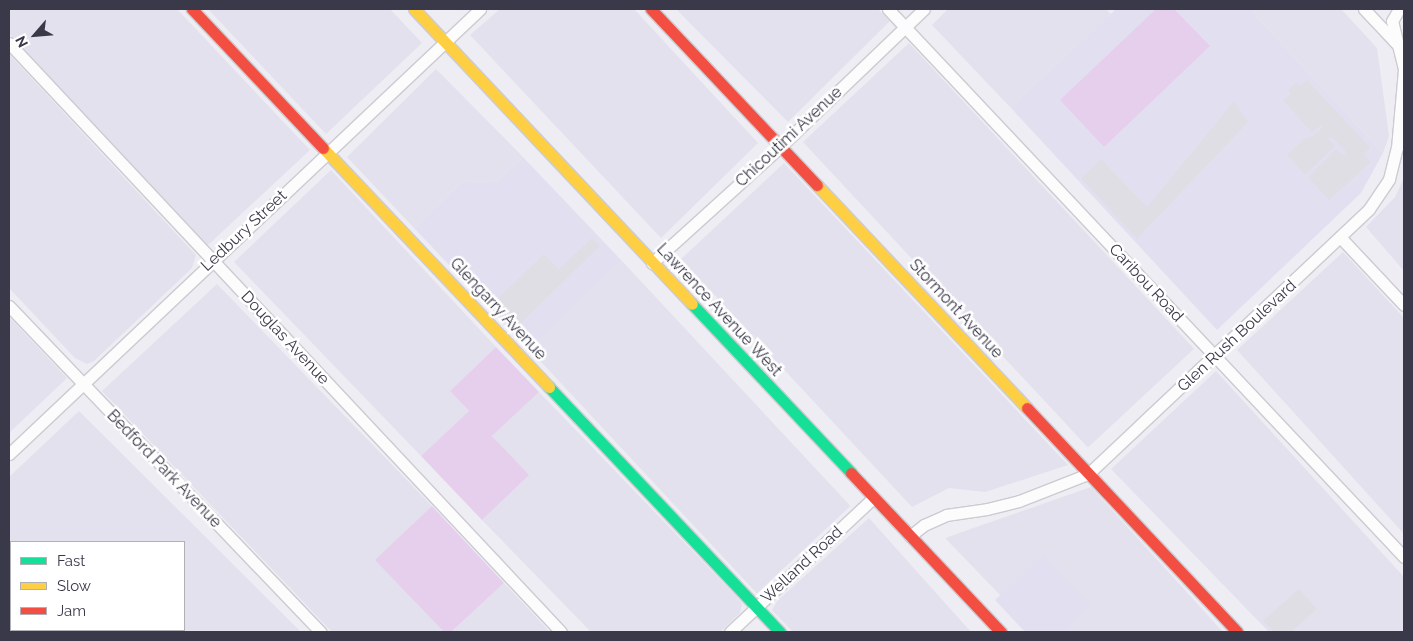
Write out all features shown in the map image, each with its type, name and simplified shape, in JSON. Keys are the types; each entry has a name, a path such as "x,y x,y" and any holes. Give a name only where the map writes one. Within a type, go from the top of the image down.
{"street":[{"name":"Glengarry Avenue","path":"192,9 780,632"},
{"name":"Lawrence Avenue West","path":"414,9 1001,632"},
{"name":"Ledbury Street","path":"9,454 212,260 480,9"},
{"name":"Stormont Avenue","path":"651,9 1237,632"},
{"name":"Caribou Road","path":"888,9 1404,558"},
{"name":"Chicoutimi Avenue","path":"652,263 780,146 924,9"},
{"path":"1364,9 1401,48"},
{"name":"Glen Rush Boulevard","path":"910,536 924,526 946,515 987,509 1019,501 1088,474 1341,238 1377,200 1394,167 1404,69 1401,48 1392,22 1399,9"},
{"name":"Douglas Avenue","path":"9,43 561,632"},
{"path":"1341,238 1404,306"},
{"name":"Bedford Park Avenue","path":"9,306 320,632"},
{"name":"Welland Road","path":"730,632 873,498"}],"shaded area":[{"path":"9,9 177,9 310,150 207,246 9,34"},
{"path":"208,9 390,9 422,43 326,134"},
{"path":"500,9 634,9 758,143 661,238 470,35"},
{"path":"676,9 878,9 890,21 788,122"},
{"path":"948,9 1106,9 1111,14 1010,107 932,25"},
{"path":"1116,9 1250,9 1383,153 1361,193 1217,330 1010,107"},
{"path":"1156,9 1174,9 1210,46 1104,147 1060,100"},
{"path":"1250,9 1341,9 1377,48 1389,136 1383,153"},
{"path":"909,43 1194,349 1088,448 803,142"},
{"path":"9,54 196,255 192,268 94,361 87,364 75,358 9,288"},
{"path":"436,69 523,157 496,182 462,181 414,228 347,157"},
{"path":"1307,80 1370,147 1364,154 1371,162 1329,200 1308,177 1336,149 1344,156 1346,152 1333,138 1328,138 1335,146 1305,175 1287,155 1305,138 1313,136 1323,127 1321,125 1312,133 1283,100 1291,94 1288,90 1296,83 1300,86"},
{"path":"1234,101 1248,122 1137,239 1081,178 1101,159 1147,207"},
{"path":"523,157 622,261 529,349 414,228 462,181 496,182"},
{"path":"784,163 1068,465 985,492 949,488 912,507 681,259"},
{"path":"331,170 496,347 450,391 469,411 421,456 234,262"},
{"path":"1404,178 1404,271 1366,227 1395,197"},
{"path":"592,238 600,246 519,325 496,300 544,254 559,269"},
{"path":"1343,252 1404,318 1404,534 1237,350"},
{"path":"622,261 850,506 757,593 528,348"},
{"path":"217,284 432,506 376,560 444,632 332,632 102,391"},
{"path":"9,317 67,378 9,433"},
{"path":"496,347 539,392 492,436 529,475 482,520 421,456 469,411 450,391"},
{"path":"1216,371 1404,577 1404,632 1269,632 1111,469"},
{"path":"539,392 736,596 742,604 740,613 720,632 591,632 482,520 528,475 492,436"},
{"path":"79,411 301,632 85,632 185,631 185,541 10,541 10,548 9,477"},
{"path":"1091,487 1223,632 1036,632 945,538"},
{"path":"432,506 504,583 451,632 444,632 375,560"},
{"path":"869,518 971,632 793,632 772,610 777,601"},
{"path":"1043,554 1092,606 1064,632 1025,632 995,600"},
{"path":"504,583 550,632 451,632"},
{"path":"1299,589 1317,609 1291,632 1274,632 1263,621"}],"traffic: fast":[{"path":"692,304 851,473"},
{"path":"549,387 780,632"}],"traffic: slow":[{"path":"414,9 692,304"},
{"path":"323,148 549,387"},
{"path":"817,185 1027,408"}],"traffic: jam":[{"path":"192,9 323,148"},
{"path":"651,9 817,185"},
{"path":"1027,408 1237,632"},
{"path":"851,473 1001,632"}]}
